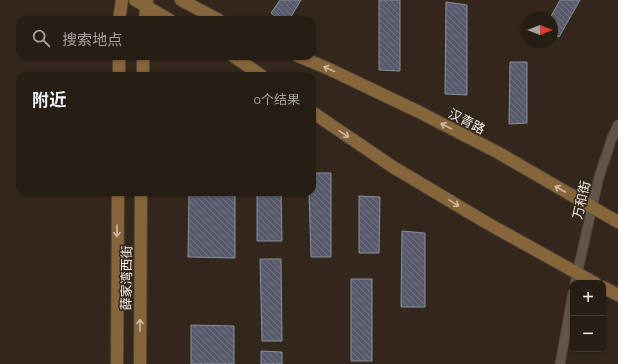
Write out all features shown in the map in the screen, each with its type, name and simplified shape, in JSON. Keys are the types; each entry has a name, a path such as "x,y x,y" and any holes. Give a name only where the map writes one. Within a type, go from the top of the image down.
{"street":[{"path":"120,16 122,0"},
{"path":"135,0 147,3 165,16"},
{"path":"181,0 211,16"},
{"path":"145,16 147,3"},
{"path":"119,60 119,72"},
{"path":"143,60 143,72"},
{"path":"239,60 256,72"},
{"name":"汉青路","path":"308,60 328,68 417,111 497,152 618,222"},
{"path":"316,115 393,167 488,223 576,278"},
{"name":"万和街","path":"576,278 599,177 618,125"},
{"name":"薛家湾西街","path":"117,364 118,196"},
{"name":"薛家湾西街","path":"140,364 141,196"},
{"path":"606,289 618,295"},
{"path":"560,364 570,309"}],"building":[{"path":"280,0 301,0 291,16 275,16 271,13"},
{"path":"379,0 400,0 400,71 379,70"},
{"path":"560,0 580,0 559,37 558,12 553,12"},
{"path":"446,2 467,5 467,95 445,94"},
{"path":"510,62 527,62 527,123 509,124"},
{"path":"316,173 331,173 331,257 311,257 309,196 316,196"},
{"path":"189,196 235,196 235,258 188,257"},
{"path":"257,196 281,196 282,241 257,241"},
{"path":"359,196 380,197 379,253 359,253"},
{"path":"402,231 425,233 425,307 401,307"},
{"path":"260,259 281,259 282,341 262,341"},
{"path":"351,279 372,279 372,361 351,361"},
{"path":"191,325 234,326 234,364 191,364"},
{"path":"261,351 282,352 282,364 261,364"}]}
